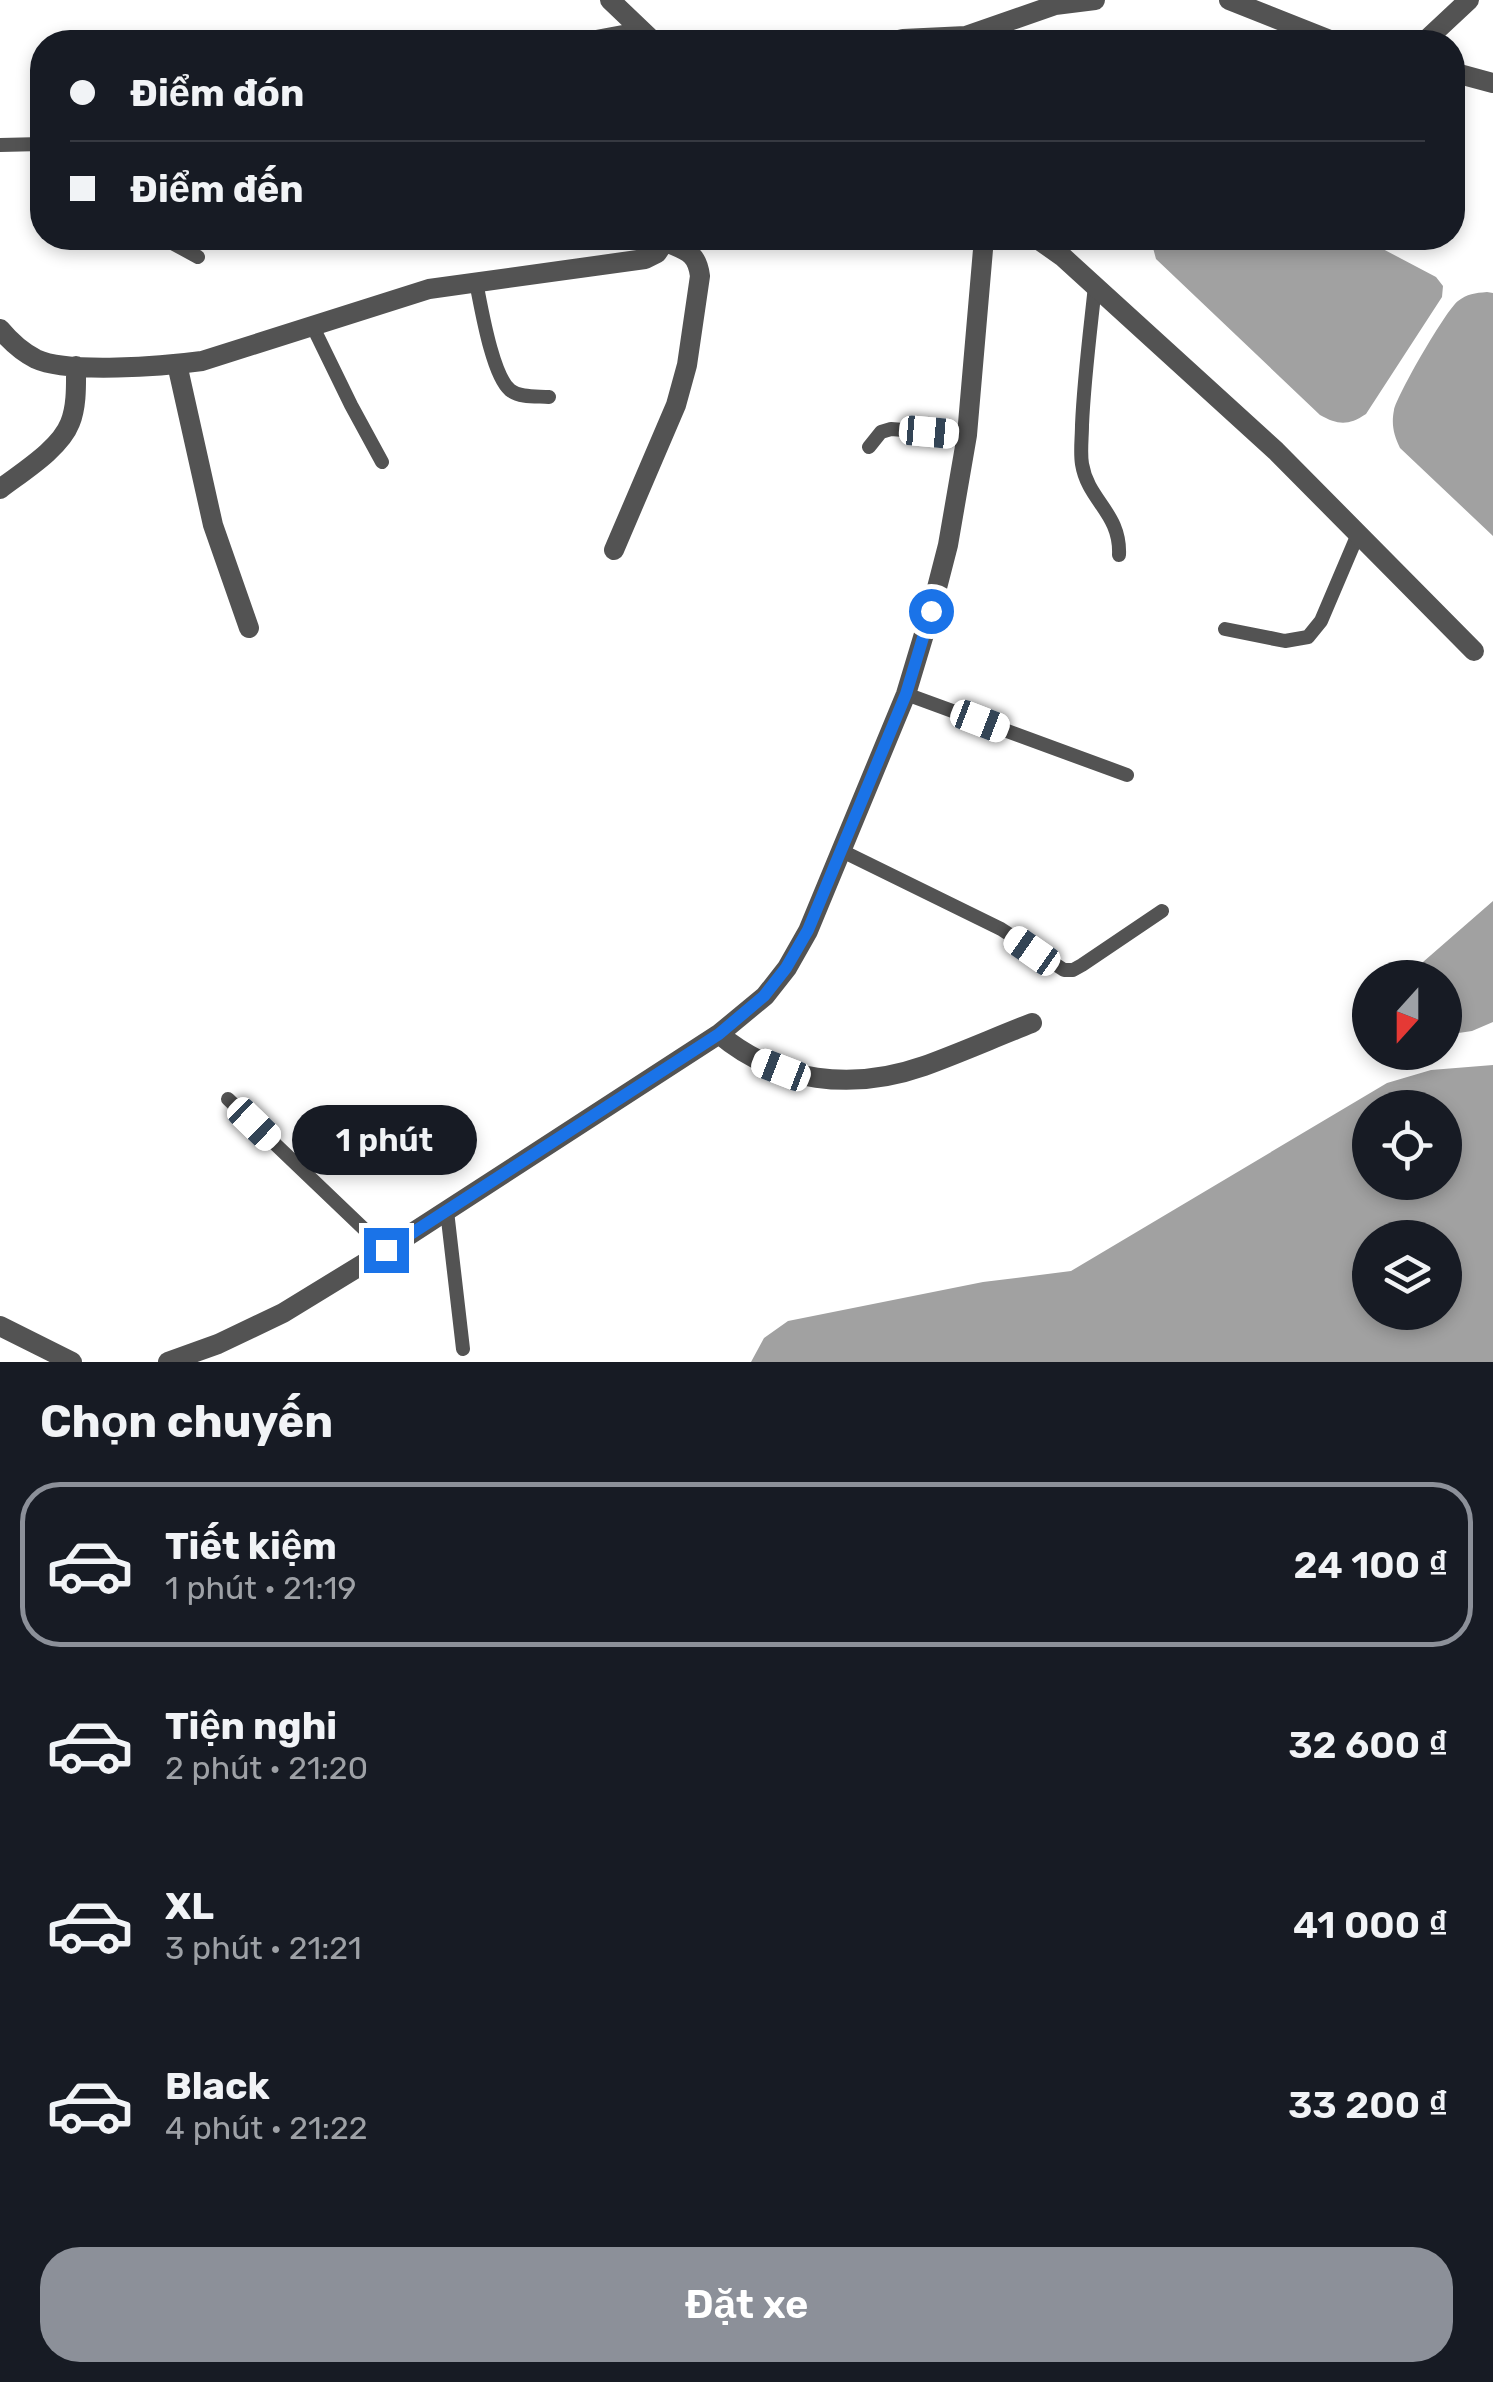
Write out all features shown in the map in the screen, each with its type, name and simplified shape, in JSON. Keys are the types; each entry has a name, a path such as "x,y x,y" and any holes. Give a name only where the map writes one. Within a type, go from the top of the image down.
{"street":[{"path":"610,0 641,30"},
{"path":"987,30 1054,2 1095,0"},
{"path":"1230,0 1305,30"},
{"path":"1437,30 1469,0"},
{"path":"1465,75 1493,83"},
{"path":"0,329 12,343 39,360 76,366 177,364 202,361 429,289 645,259 659,250"},
{"path":"614,550 676,406 687,365 700,276 698,262 685,250"},
{"path":"168,1362 218,1344 283,1312 386,1250 719,1034 764,996 786,968 808,930 906,694 931,611 948,545 967,435 983,250"},
{"path":"1053,250 1276,452 1474,651"},
{"path":"177,364 213,525 249,628"},
{"path":"0,489 61,441 72,421 76,366"},
{"path":"719,1034 740,1052 781,1070 858,1081 921,1068 1032,1022"},
{"path":"0,1326 72,1362"}],"lane":[{"path":"0,145 30,144"},
{"path":"185,250 198,257"},
{"path":"476,282 502,380 521,395 549,397"},
{"path":"1095,286 1081,461 1087,483 1114,524 1120,540 1119,555"},
{"path":"312,325 382,462"},
{"path":"869,447 881,432 890,428 967,435"},
{"path":"1225,628 1285,641 1308,637 1321,620 1358,534"},
{"path":"906,694 1126,775"},
{"path":"842,851 1001,929 1064,970 1082,965 1162,912"},
{"path":"228,1099 386,1250"},
{"path":"446,1211 463,1349"}],"shaded area":[{"path":"1154,250 1385,250 1436,277 1443,286 1442,297 1366,414 1354,421 1338,422 1320,415 1156,259"},
{"path":"1493,293 1493,536 1400,448 1393,420 1404,388 1452,308 1465,297"},
{"path":"1493,901 1493,1022 1462,1032 1462,960 1425,960"},
{"path":"1493,1065 1493,1362 751,1362 764,1338 788,1321 983,1282 1071,1271 1352,1104 1352,1200 1462,1200 1462,1090 1375,1090 1431,1070"}],"route":[{"path":"386,1250 719,1034 764,996 808,930 906,694 931,611"}]}
